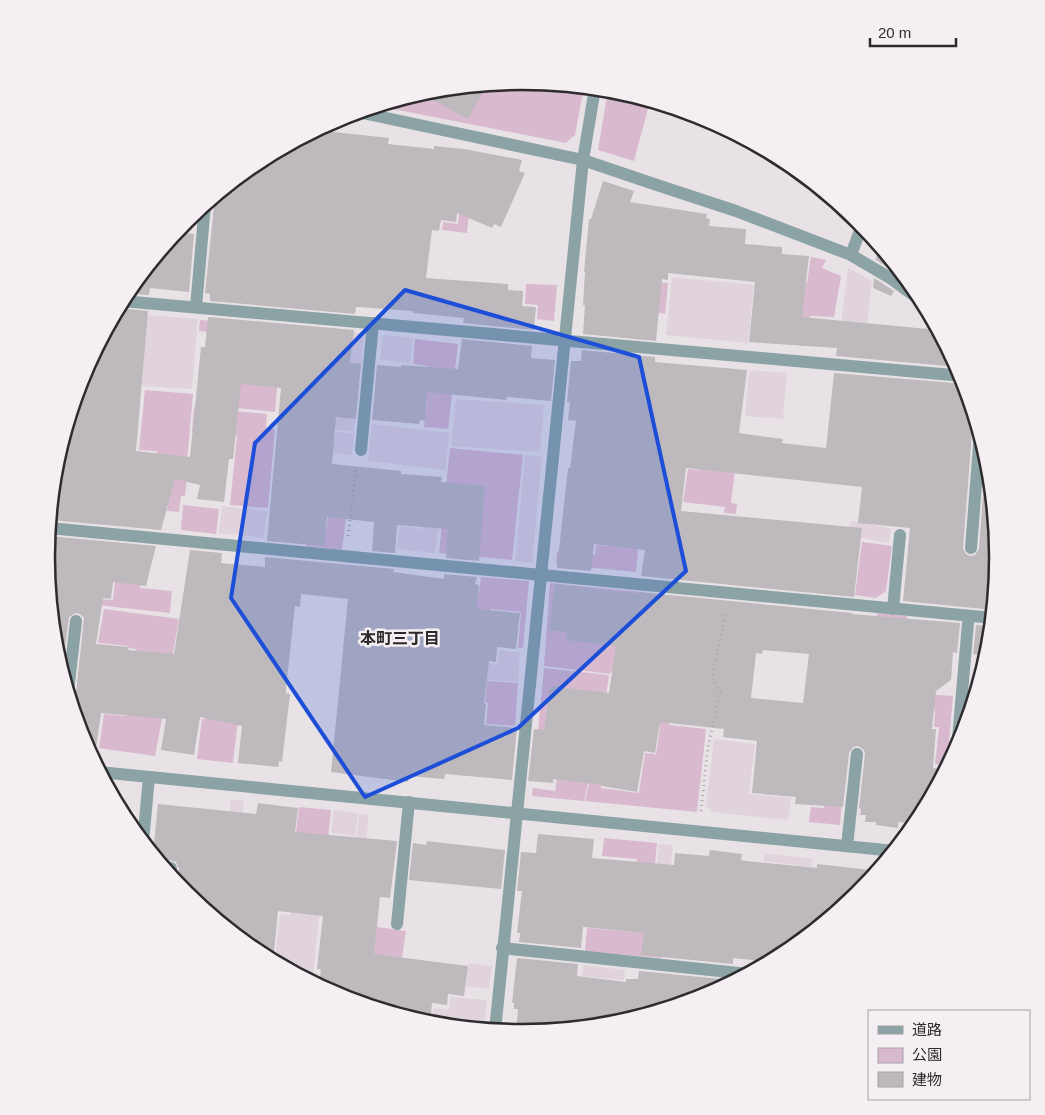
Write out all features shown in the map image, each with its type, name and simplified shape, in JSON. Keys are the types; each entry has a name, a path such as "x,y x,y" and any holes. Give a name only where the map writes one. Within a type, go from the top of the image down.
{"street":[{"path":"496,1024 564,339 583,160 594,96"},
{"path":"372,115 583,160 736,211 852,255 904,288"},
{"path":"196,307 204,215"},
{"path":"852,255 859,233"},
{"path":"132,302 952,375"},
{"path":"361,450 373,323"},
{"path":"971,548 978,455"},
{"path":"56,529 986,617"},
{"path":"893,609 900,535"},
{"path":"70,674 76,621"},
{"path":"959,722 968,623"},
{"path":"847,846 857,754"},
{"path":"108,773 887,850"},
{"path":"143,830 149,776"},
{"path":"397,924 409,802"},
{"path":"502,948 737,973"}],"path":[{"path":"346,556 358,456 361,450"},
{"path":"699,831 708,747 720,692 712,677 725,621 727,593"}],"highlighted area":[{"path":"405,290 639,357 686,571 518,728 365,797 231,598 255,443"}],"shaded area":[{"path":"848,268 872,281 864,351 838,349"},
{"path":"672,277 754,285 748,343 666,335"},
{"path":"147,315 198,319 192,389 141,386"},
{"path":"329,330 364,333 360,379 349,378 352,348"},
{"path":"383,335 413,338 410,363 380,360"},
{"path":"749,370 787,373 783,419 745,416"},
{"path":"456,399 544,405 540,452 451,446"},
{"path":"339,406 356,408 354,431 326,429 327,417 337,418"},
{"path":"372,424 450,433 445,470 368,461"},
{"path":"336,432 354,433 352,455 324,452 325,440 334,442"},
{"path":"525,455 542,457 532,563 515,561"},
{"path":"222,506 267,511 264,538 219,533"},
{"path":"425,509 441,511 435,553 397,549 400,526 422,529"},
{"path":"851,521 891,528 889,543 849,536"},
{"path":"499,650 520,652 518,682 487,680 473,662 498,664"},
{"path":"714,739 755,744 749,794 791,798 788,820 713,812 706,805"},
{"path":"231,800 244,801 240,836 228,835"},
{"path":"334,810 358,813 355,836 331,833"},
{"path":"359,814 369,814 360,893 351,892"},
{"path":"659,844 673,845 668,893 654,892"},
{"path":"765,853 812,859 811,867 764,861"},
{"path":"292,895 321,898 313,975 276,954 280,914 290,915"},
{"path":"469,963 492,966 489,989 466,986"},
{"path":"583,965 625,970 624,980 582,976"},
{"path":"451,997 487,1000 484,1023 433,1016 434,1008 449,1010"}],"green space":[{"path":"522,90 583,94 575,135 566,143 392,109 431,99 492,91"},
{"path":"607,98 648,108 634,161 598,150"},
{"path":"461,192 471,193 467,233 442,230 443,222 458,224"},
{"path":"811,257 826,260 822,268 841,276 834,317 810,316 807,346 797,345 804,283 807,283"},
{"path":"635,281 668,283 665,314 655,312"},
{"path":"526,284 557,285 554,321 537,319 538,305 525,304"},
{"path":"200,320 258,325 280,354 275,412 237,408 242,354 249,336 199,331"},
{"path":"415,339 458,344 448,429 424,427 427,401 423,400 427,366 413,364"},
{"path":"145,390 193,394 187,461 157,458 157,451 139,450"},
{"path":"194,407 267,414 266,428 275,429 268,508 230,505 237,436 192,432"},
{"path":"450,448 523,455 512,560 439,553"},
{"path":"700,458 736,462 731,503 737,504 736,514 724,513 725,507 683,502 688,469 698,470"},
{"path":"150,461 189,463 185,496 181,496 179,512 167,511 168,504"},
{"path":"183,505 219,509 216,534 181,530"},
{"path":"329,509 347,510 342,550 306,546 307,539 321,531 326,531"},
{"path":"642,509 636,572 556,564 557,552 595,555 596,545 611,546 613,527"},
{"path":"862,542 892,546 886,591 876,598 855,595"},
{"path":"116,569 142,571 140,588 172,591 170,613 88,604 88,598 113,600"},
{"path":"481,577 529,581 523,648 518,648 521,612 490,609 487,646 435,628 476,593 479,593"},
{"path":"550,583 643,592 629,673 611,671 610,674 544,666"},
{"path":"104,609 179,619 155,756 99,748 104,714 126,716 130,714 136,649 129,648 129,646 98,643"},
{"path":"877,613 907,616 899,692 953,696 948,749 942,765 935,764 939,727 934,727 935,709 928,708 928,704 898,702 899,691 886,690 887,684 890,684 890,678 895,678 900,626 876,624"},
{"path":"246,652 233,763 197,759 202,719 206,719 209,695"},
{"path":"544,668 609,675 603,719 593,758 538,730"},
{"path":"487,681 518,683 515,726 486,724 488,703 485,702"},
{"path":"673,702 669,725 706,729 697,812 585,801 591,775 602,781 601,788 639,793 645,753 656,754 660,727 638,724"},
{"path":"844,774 840,825 809,822 811,807 824,808 824,800"},
{"path":"557,779 588,783 584,801 532,796 533,788 555,791"},
{"path":"299,807 331,810 324,878 295,840"},
{"path":"604,838 657,843 652,893 668,895 662,958 585,951 587,928 634,932 637,859 602,856"},
{"path":"362,925 406,931 401,965 382,978"}],"building":[{"path":"483,92 468,119 431,99"},
{"path":"331,132 389,138 388,144 434,149 434,146 464,149 522,160 519,171 525,173 501,227 494,224 492,228 457,213 456,222 441,220 439,231 432,230 426,278 508,284 508,290 523,291 522,306 536,307 534,330 463,323 464,318 413,313 413,311 356,307 355,314 210,301 210,294 205,293 214,206 263,169 316,138"},
{"path":"603,181 634,191 630,202 707,214 706,218 710,219 709,226 746,229 745,244 782,247 782,254 809,256 802,317 930,329 948,366 836,356 837,348 749,342 755,282 668,273 668,280 662,279 656,341 583,334 585,305 583,305 584,272 589,219 591,219"},
{"path":"186,233 194,234 189,292 150,288 149,295 137,294 171,249"},
{"path":"877,253 890,269 876,260"},
{"path":"874,278 894,291 891,296 873,288"},
{"path":"127,309 148,311 136,451 190,457 201,347 205,347 208,317 354,330 350,363 361,364 356,419 336,417 332,464 401,471 401,474 442,477 441,482 485,486 479,561 446,558 448,529 397,525 395,553 372,551 374,522 327,517 324,546 267,541 281,388 241,384 233,459 229,459 224,502 197,499 200,485 175,479 161,530 57,521 64,466 80,407 103,351"},
{"path":"462,339 532,346 531,358 555,360 551,401 507,397 506,400 427,392 425,421 420,420 419,424 372,420 377,365 458,369"},
{"path":"582,350 655,357 655,362 747,370 739,433 783,439 782,443 826,448 834,373 956,383 972,431 963,548 966,554 970,556 975,555 979,549 984,483 989,527 990,558 987,609 903,601 910,528 858,523 862,487 686,468 681,511 862,528 854,597 641,576 645,550 594,544 591,571 557,568 568,468 570,468 576,421 568,420 570,402 567,402 571,361 581,361"},
{"path":"56,537 156,546 146,586 113,582 111,599 103,598 96,644 129,647 128,650 174,654 190,550 222,553 221,563 265,567 265,557 394,569 393,572 444,579 444,574 477,577 475,584 479,585 476,609 520,613 516,649 497,647 496,662 489,661 484,703 486,704 484,725 517,728 512,780 445,774 444,779 409,776 408,782 331,772 348,599 301,594 300,607 295,606 286,688 286,693 290,694 282,762 279,761 278,767 238,763 242,726 200,717 194,755 161,750 166,719 101,713 96,748 76,694 84,618 76,613 69,617 65,652 56,588"},
{"path":"555,584 639,594 639,592 960,623 957,653 953,652 951,680 936,691 932,729 936,729 933,768 940,768 911,817 907,823 898,822 898,828 876,825 876,822 865,822 866,815 860,815 861,809 859,808 865,754 864,750 858,746 853,747 849,753 843,807 795,804 796,797 752,793 757,741 723,737 724,729 660,722 655,753 644,751 637,792 602,785 553,779 553,783 528,781 534,729 544,730 550,686 609,693 616,646 566,640 567,632 549,630","holes":["763,650 809,654 803,703 751,698 756,653 762,654"]},
{"path":"976,625 985,626 980,655 973,654"},
{"path":"258,803 298,808 295,832 397,841 390,898 380,897 374,954 468,966 464,996 448,994 447,1005 432,1003 431,1016 372,1000 320,979 321,969 317,969 323,916 278,911 274,953 214,909 177,873 179,869 176,862 166,859 154,844 158,804 256,814"},
{"path":"538,834 594,839 592,858 674,865 675,853 709,856 710,850 742,854 741,860 746,861 817,868 817,864 870,870 831,909 782,946 758,961 733,958 733,964 641,955 644,933 583,927 581,948 519,942 520,933 517,933 522,891 517,891 521,852 536,853"},
{"path":"427,841 505,850 501,889 409,880 413,843 426,845"},
{"path":"517,958 578,964 577,976 626,982 626,979 638,979 639,971 724,979 673,1000 643,1009 584,1021 517,1025 518,1009 514,1009 514,1003 512,1003"}],"district":[{"name":"本町三丁目","path":"400,638"}]}
